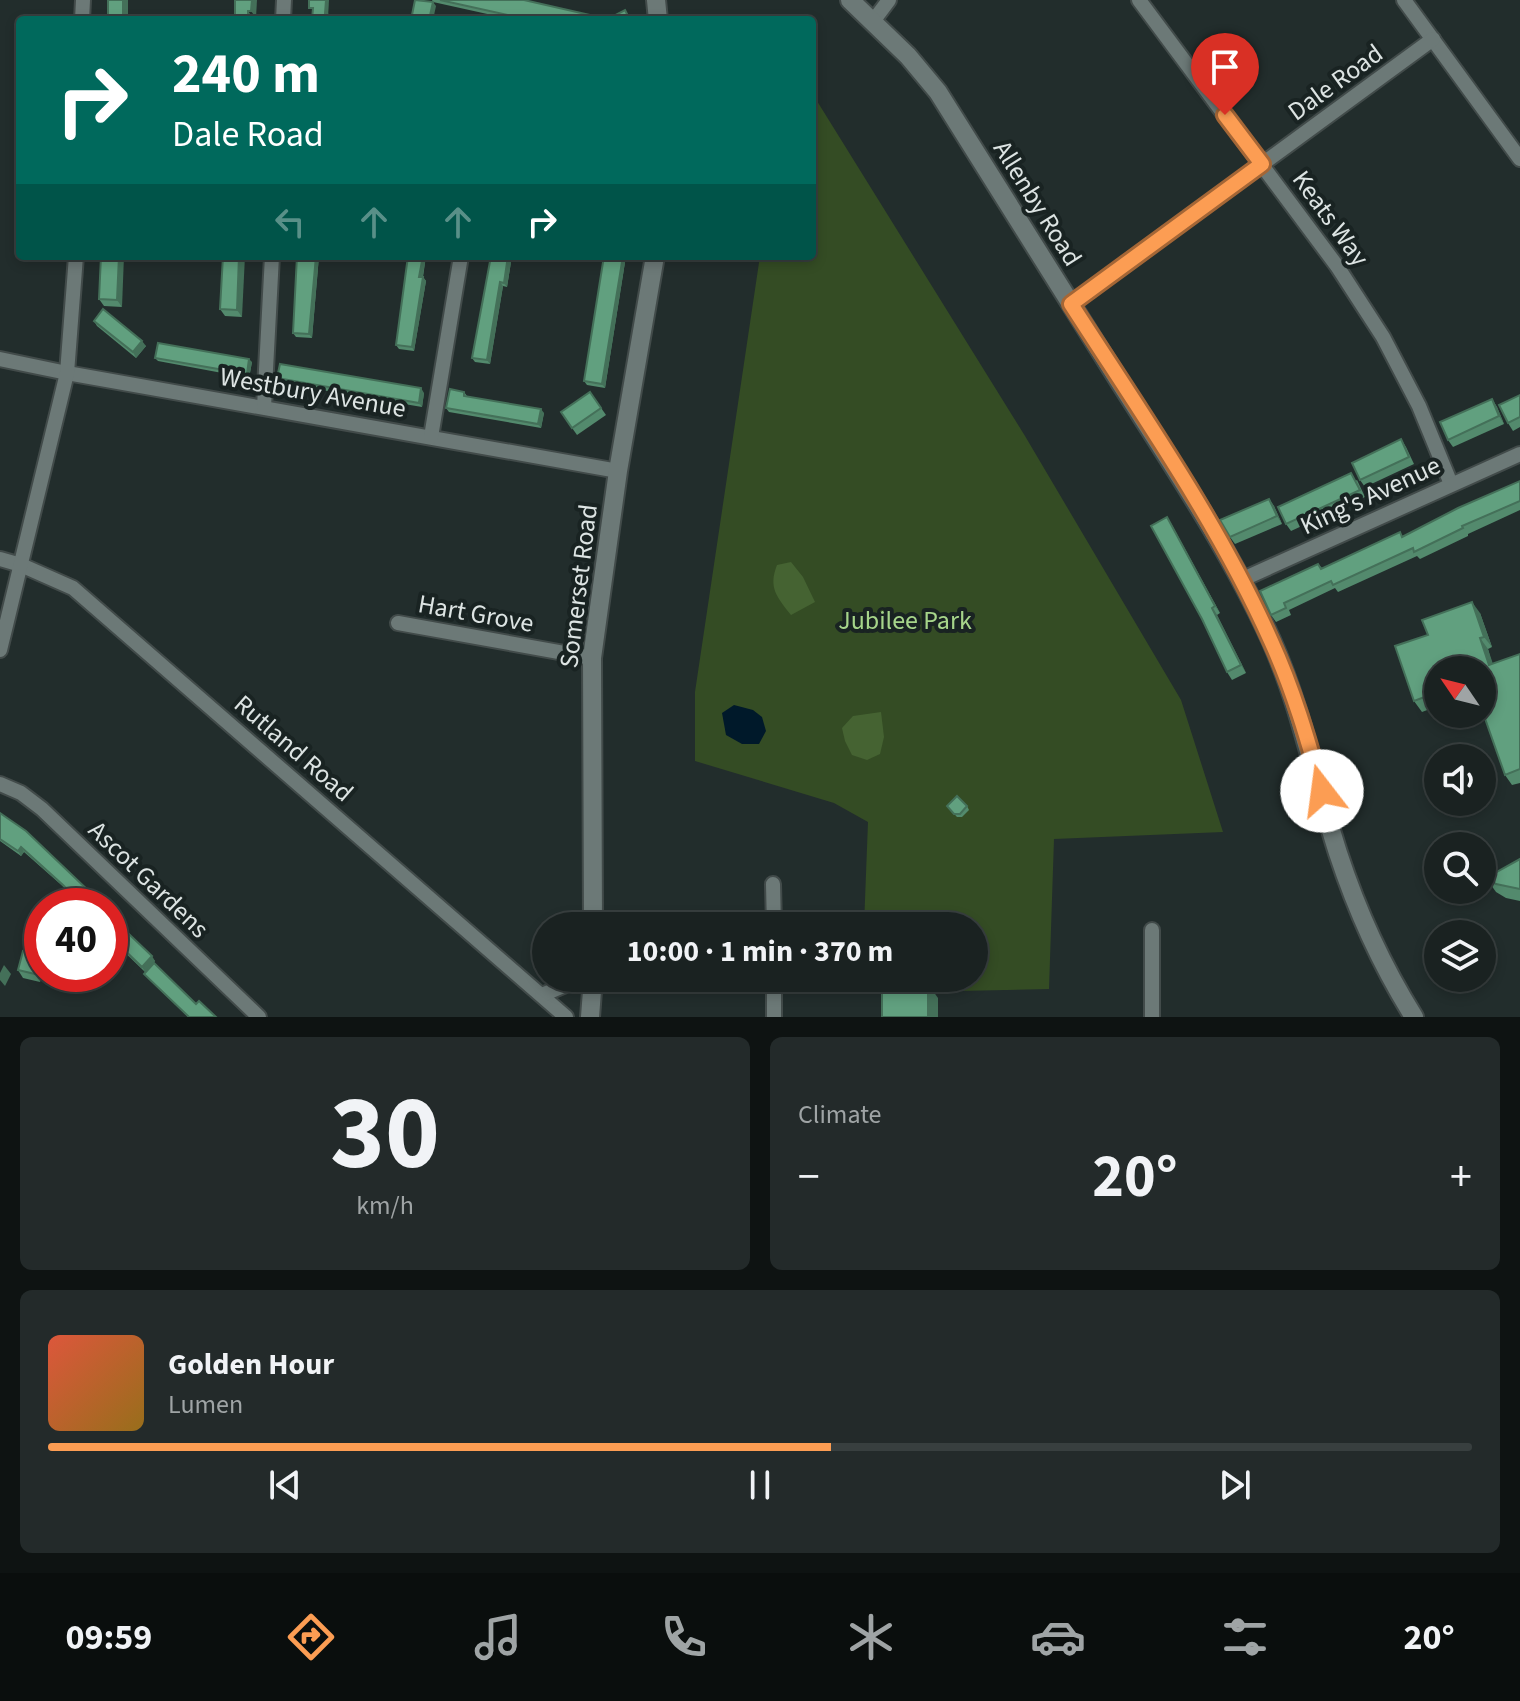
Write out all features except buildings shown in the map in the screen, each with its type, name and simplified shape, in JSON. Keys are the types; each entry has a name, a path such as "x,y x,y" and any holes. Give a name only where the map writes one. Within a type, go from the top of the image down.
{"street":[{"name":"Allenby Road","path":"850,0 874,20 938,92 1196,501 1241,580 1291,691 1338,853 1359,909 1388,974 1414,1017"},
{"path":"874,20 889,0"},
{"name":"Keats Way","path":"1139,0 1337,266 1383,337 1419,406 1451,484"},
{"path":"1404,0 1520,159"},
{"name":"Dale Road","path":"1071,304 1433,39"},
{"path":"0,650 67,373 76,260"},
{"path":"264,407 272,260"},
{"path":"431,437 460,260"},
{"name":"Somerset Road","path":"593,912 592,658 618,471 654,260"},
{"name":"Westbury Avenue","path":"0,359 618,471"},
{"name":"King's Avenue","path":"1241,580 1520,454"},
{"name":"Rutland Road","path":"0,559 73,588 566,1017"},
{"name":"Hart Grove","path":"398,623 592,658"},
{"name":"Ascot Gardens","path":"0,784 21,793 42,809 259,1017"},
{"path":"773,884 774,912"},
{"path":"1152,930 1152,1017"},
{"path":"542,995 549,992"},
{"path":"590,1017 592,992"},
{"path":"774,992 774,1017"}],"green space":[{"name":"Jubilee Park","path":"816,99 1025,436 1181,700 1223,832 1054,839 1049,989 988,990 988,912 865,912 868,822 834,803 695,761 695,692 759,260 816,260"},
{"path":"791,562 803,577 815,602 791,615 778,597 773,580 777,565"},
{"path":"881,712 884,737 880,754 867,760 852,755 842,728 853,716"}],"water":[{"path":"734,705 753,710 762,717 766,731 759,744 742,744 726,735 722,713"}],"route":[{"path":"1225,115 1262,164 1071,304 1196,501 1241,580 1291,691 1322,791"}]}
